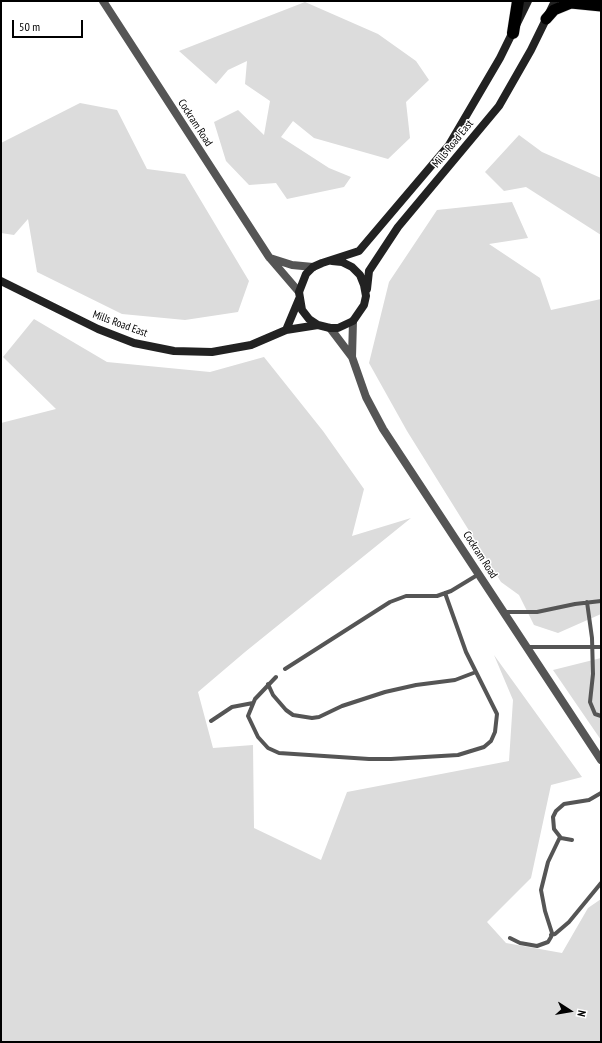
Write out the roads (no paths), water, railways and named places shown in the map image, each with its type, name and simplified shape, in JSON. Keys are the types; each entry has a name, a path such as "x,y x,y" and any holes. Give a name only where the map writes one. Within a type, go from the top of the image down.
{"highway":[{"path":"513,32 518,1"},
{"path":"546,19 554,10 571,3 601,6"}],"main road":[{"name":"Mills Road East","path":"332,261 359,251 448,146 492,73 528,1"},
{"name":"Mills Road East","path":"366,296 369,271 398,227 499,106 528,56 555,1"},
{"path":"286,330 306,274 313,267 322,263 332,261 342,262 352,267 360,275 366,296 364,305 354,321 338,328 330,328 318,325 308,319 302,310 299,295"},
{"name":"Mills Road East","path":"1,281 98,330 134,343 174,351 212,352 251,345 286,330 318,325"}],"street":[{"name":"Cockram Road","path":"102,1 269,257 299,295"},
{"path":"269,257 292,264 313,267"},
{"name":"Cockram Road","path":"352,356 354,321"},
{"name":"Cockram Road","path":"330,328 352,356 366,397 383,429 601,760"}],"lane":[{"path":"285,670 390,602 406,596 437,596 479,574"},
{"path":"276,678 268,684 253,703 248,716 258,737 268,748 279,753 369,759 458,755 484,747 491,741 495,732 497,714 466,652 445,593"},
{"path":"504,612 537,612 586,602 601,601"},
{"path":"586,602 592,648 593,674 590,702 595,714 601,716"},
{"path":"527,647 601,647"},
{"path":"268,684 273,695 286,710 293,715 319,718 342,706 385,692 416,685 455,680 476,672"},
{"path":"211,721 232,707 253,703"},
{"path":"572,840 560,837 554,829 553,817 559,807 568,802 589,800 601,793"},
{"path":"510,938 520,943 537,946 548,942 551,935 541,890 548,862 560,837"},
{"path":"551,935 560,931 569,922 601,882"}]}
